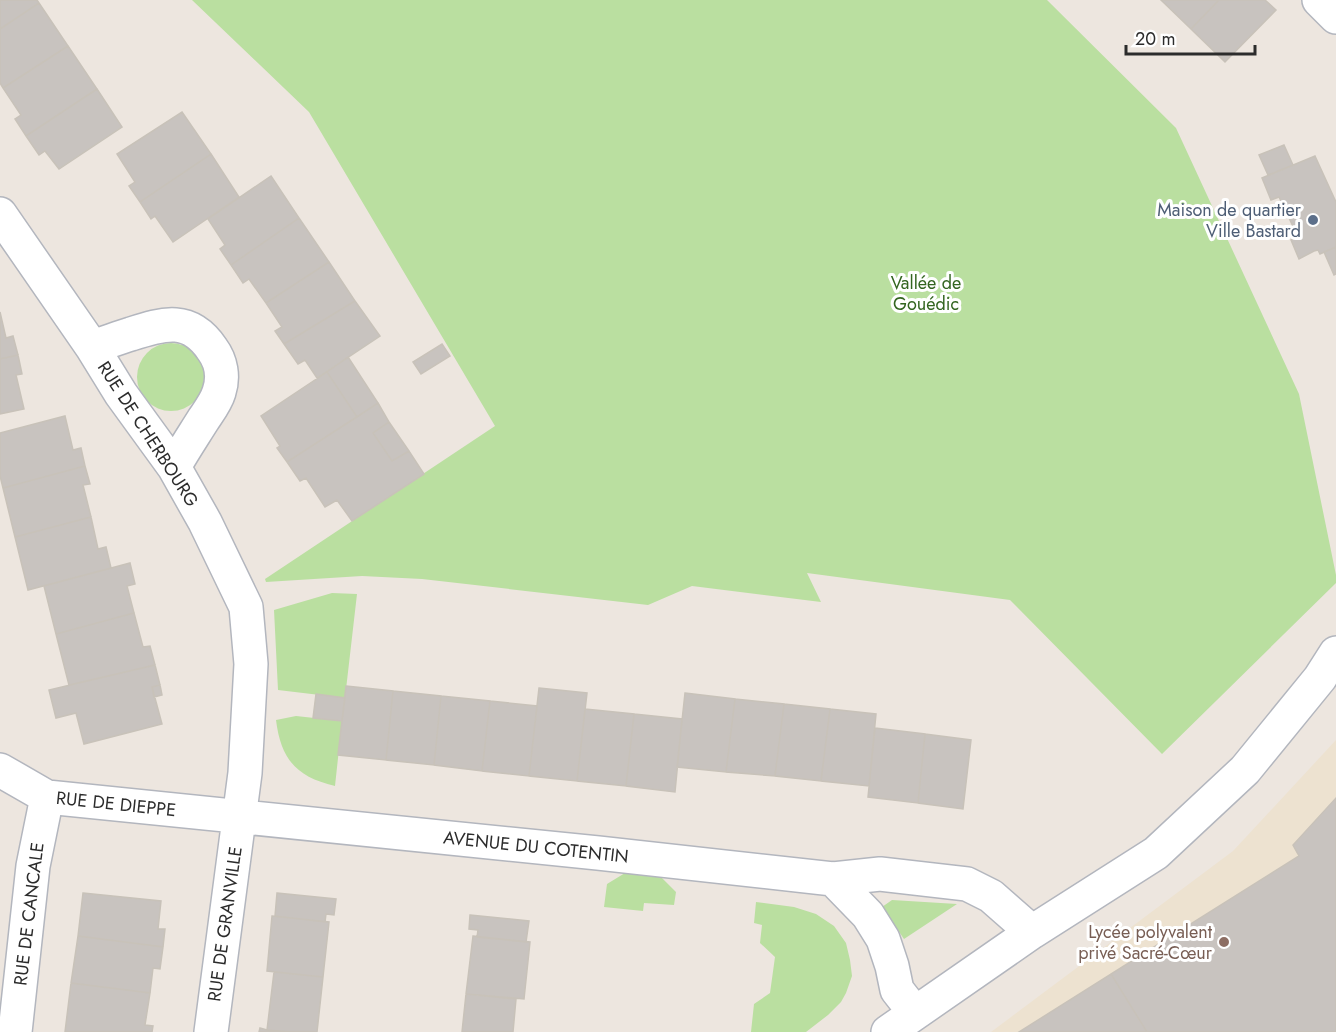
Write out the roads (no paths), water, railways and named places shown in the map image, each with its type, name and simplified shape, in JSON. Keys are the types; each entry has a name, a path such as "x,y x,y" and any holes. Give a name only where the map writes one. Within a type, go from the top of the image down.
{"street":[{"path":"1319,0 1336,17"},
{"name":"RUE DE CHERBOURG","path":"0,214 92,347 121,394 174,467 205,522 246,607 251,664 245,773 239,816"},
{"path":"92,347 148,328 165,324 182,325 198,332 219,358 222,375 219,392 174,467"},
{"path":"888,1032 1032,932 1156,853 1245,770 1320,678 1336,654"},
{"name":"RUE DE DIEPPE","path":"0,770 47,797 239,816"},
{"name":"RUE DE CANCALE","path":"15,1032 33,866 47,797"},
{"name":"AVENUE DU COTENTIN","path":"239,816 833,879 879,874 967,884 991,896 1032,932"},
{"name":"RUE DE GRANVILLE","path":"211,1032 239,816"},
{"path":"833,879 868,915 883,939 897,990 915,1013"}],"place":[{"name":"Maison de quartier Ville Bastard","path":"1313,220"},
{"name":"Lycée polyvalent privé Sacré-Cœur","path":"1224,942"}],"park label":[{"name":"Vallée de Gouédic","path":"926,293"}]}
